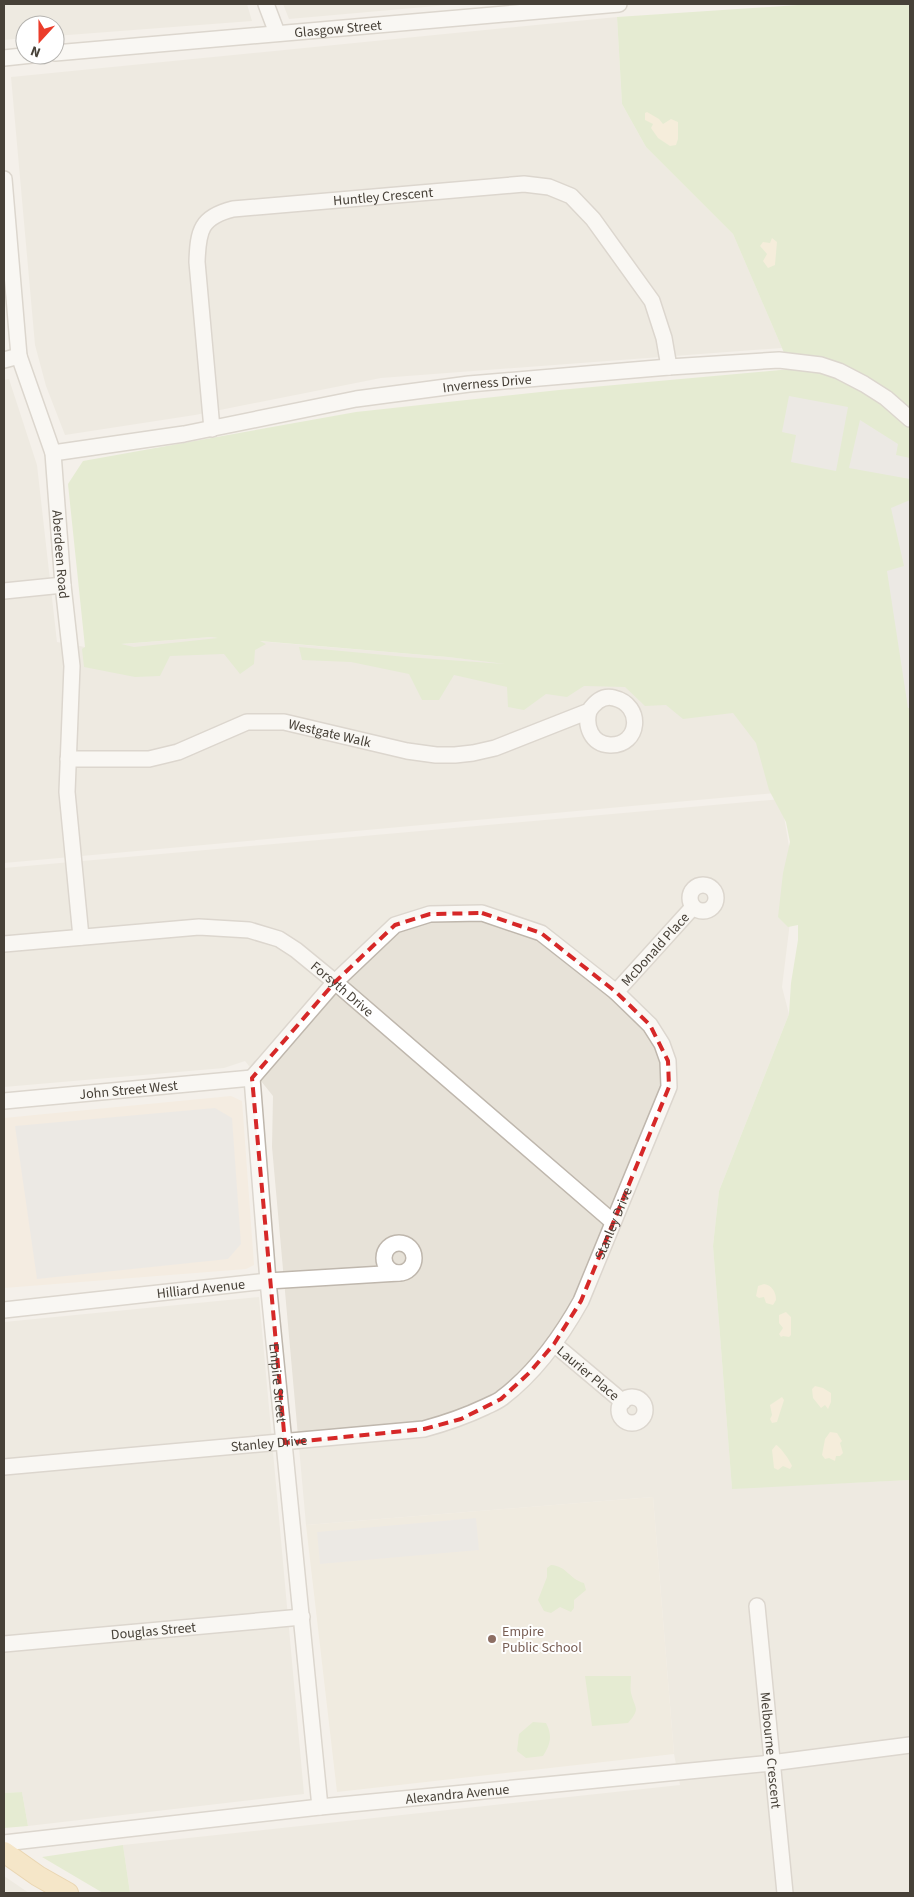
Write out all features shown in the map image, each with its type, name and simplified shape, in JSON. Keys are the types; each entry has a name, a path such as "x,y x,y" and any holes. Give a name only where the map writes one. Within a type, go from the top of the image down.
{"main road":[{"path":"4,1852 38,1876 68,1893"}],"street":[{"path":"266,4 276,33"},
{"name":"Glasgow Street","path":"65,52 619,4"},
{"name":"Aberdeen Road","path":"4,179 19,356 53,453 63,585 72,666 67,792 81,937"},
{"name":"Huntley Crescent","path":"212,429 197,262 198,244 200,233 205,223 216,213 233,209 524,184 548,187 571,196 593,219 652,301 664,338 669,367"},
{"path":"4,360 19,356"},
{"name":"Inverness Drive","path":"53,453 212,429 356,398 469,384 669,367 779,360 821,365 839,371 886,398 910,419"},
{"path":"4,591 63,585"},
{"name":"Westgate Walk","path":"68,759 149,759 162,757 247,722 265,721 284,722 407,751 455,755 495,748 589,711"},
{"name":"McDonald Place","path":"616,992 694,907"},
{"name":"Stanley Drive","path":"4,1467 424,1429 460,1419 501,1399 529,1373 569,1323 669,1087 668,1061 662,1044 650,1026 616,992 541,933 482,913 430,914 395,925 336,982 252,1078"},
{"name":"Forsyth Drive","path":"4,944 199,927 249,930 279,939 336,982 613,1222"},
{"name":"John Street West","path":"4,1101 252,1078"},
{"name":"Empire Street","path":"252,1078 268,1281 320,1807"},
{"name":"Hilliard Avenue","path":"4,1310 268,1281 398,1273"},
{"name":"Laurier Place","path":"554,1344 623,1402"},
{"name":"Melbourne Crescent","path":"757,1606 784,1893"},
{"name":"Douglas Street","path":"4,1644 302,1617"},
{"name":"Alexandra Avenue","path":"4,1843 320,1807 771,1763 910,1745"}],"highlighted area":[{"path":"482,913 541,933 616,992 650,1025 668,1061 669,1087 581,1301 554,1344 529,1373 501,1399 461,1419 424,1429 285,1443 252,1078 335,982 395,925 430,914"}],"shaded area":[{"path":"4,4 247,4 252,21 65,35 65,15 15,15 15,39 4,40"},
{"path":"283,4 459,4 289,19"},
{"path":"617,17 622,104 646,147 733,234 782,348 381,378 195,415 65,435 46,386 35,345 11,77"},
{"path":"9,379 37,465 57,642 85,647 211,637 448,657 614,676 743,694 787,792 4,863 4,380"},
{"path":"789,396 848,407 836,471 791,462 796,435 782,432"},
{"path":"860,420 898,444 896,455 910,458 910,479 849,468"},
{"path":"910,500 910,708 908,708 887,571 904,566 891,508"},
{"path":"781,799 792,864 792,906 782,987 789,1014 719,1191 713,1246 732,1488 910,1480 910,1893 130,1893 123,1845 680,1785 674,1754 653,1497 306,1525 272,1147 273,1096 245,1061 224,1068 4,1087 4,868"},
{"path":"231,1096 242,1101 254,1265 246,1269 4,1288 4,1118"},
{"path":"215,1108 232,1118 241,1244 228,1259 37,1279 15,1126"},
{"path":"259,1297 304,1794 28,1826 22,1792 4,1793 4,1322"},
{"name":"Empire Public School","path":"653,1497 674,1754 337,1792 306,1525"},
{"path":"476,1518 479,1550 320,1564 317,1532"},
{"path":"4,1876 29,1893 4,1893"}],"green space":[{"path":"813,4 910,4 910,1480 732,1489 713,1246 719,1191 789,1014 791,983 798,940 798,925 788,927 778,917 783,873 790,842 786,822 769,790 756,743 733,713 683,719 666,705 645,706 625,687 584,686 567,697 546,694 524,710 508,707 507,687 454,675 439,700 422,700 409,674 351,662 302,660 299,647 505,664 448,657 260,641 266,644 255,650 254,664 240,674 224,654 170,656 160,676 135,677 84,667 82,649 85,647 68,484 83,461 356,412 559,390 791,369 733,234 646,147 622,104 617,17","holes":["211,637 218,638 134,647 121,644"]},
{"path":"551,1565 565,1570 575,1579 584,1583 586,1590 574,1600 574,1608 571,1612 560,1607 551,1613 544,1611 538,1600 547,1577 547,1568"},
{"path":"585,1676 631,1676 631,1691 636,1711 628,1723 592,1726"},
{"path":"533,1722 546,1723 550,1740 543,1756 526,1758 517,1751 519,1734"},
{"path":"22,1792 28,1826 4,1828 4,1793"},
{"path":"123,1845 130,1893 103,1893 42,1857"}],"sand":[{"path":"647,112 659,119 663,124 671,119 678,122 676,145 670,146 658,138 651,128 653,124 645,120 645,113"},
{"path":"772,238 777,242 775,265 768,268 763,261 767,254 760,246 763,242 770,243"},
{"path":"764,1284 771,1287 775,1294 776,1300 773,1305 766,1303 764,1297 759,1298 756,1296 758,1286"},
{"path":"786,1312 791,1317 791,1335 789,1337 781,1337 779,1334 783,1328 779,1323 779,1315"},
{"path":"815,1386 831,1393 831,1402 828,1409 825,1405 821,1408 813,1398 812,1389"},
{"path":"782,1397 784,1400 777,1422 772,1423 770,1419 772,1415 770,1405"},
{"path":"830,1432 837,1433 842,1441 840,1443 843,1453 840,1456 836,1456 835,1461 829,1458 825,1459 822,1455 825,1439"},
{"path":"776,1445 790,1461 792,1466 790,1469 783,1466 778,1470 774,1468 772,1450"}],"place":[{"name":"Empire Public School","path":"492,1639"}]}
